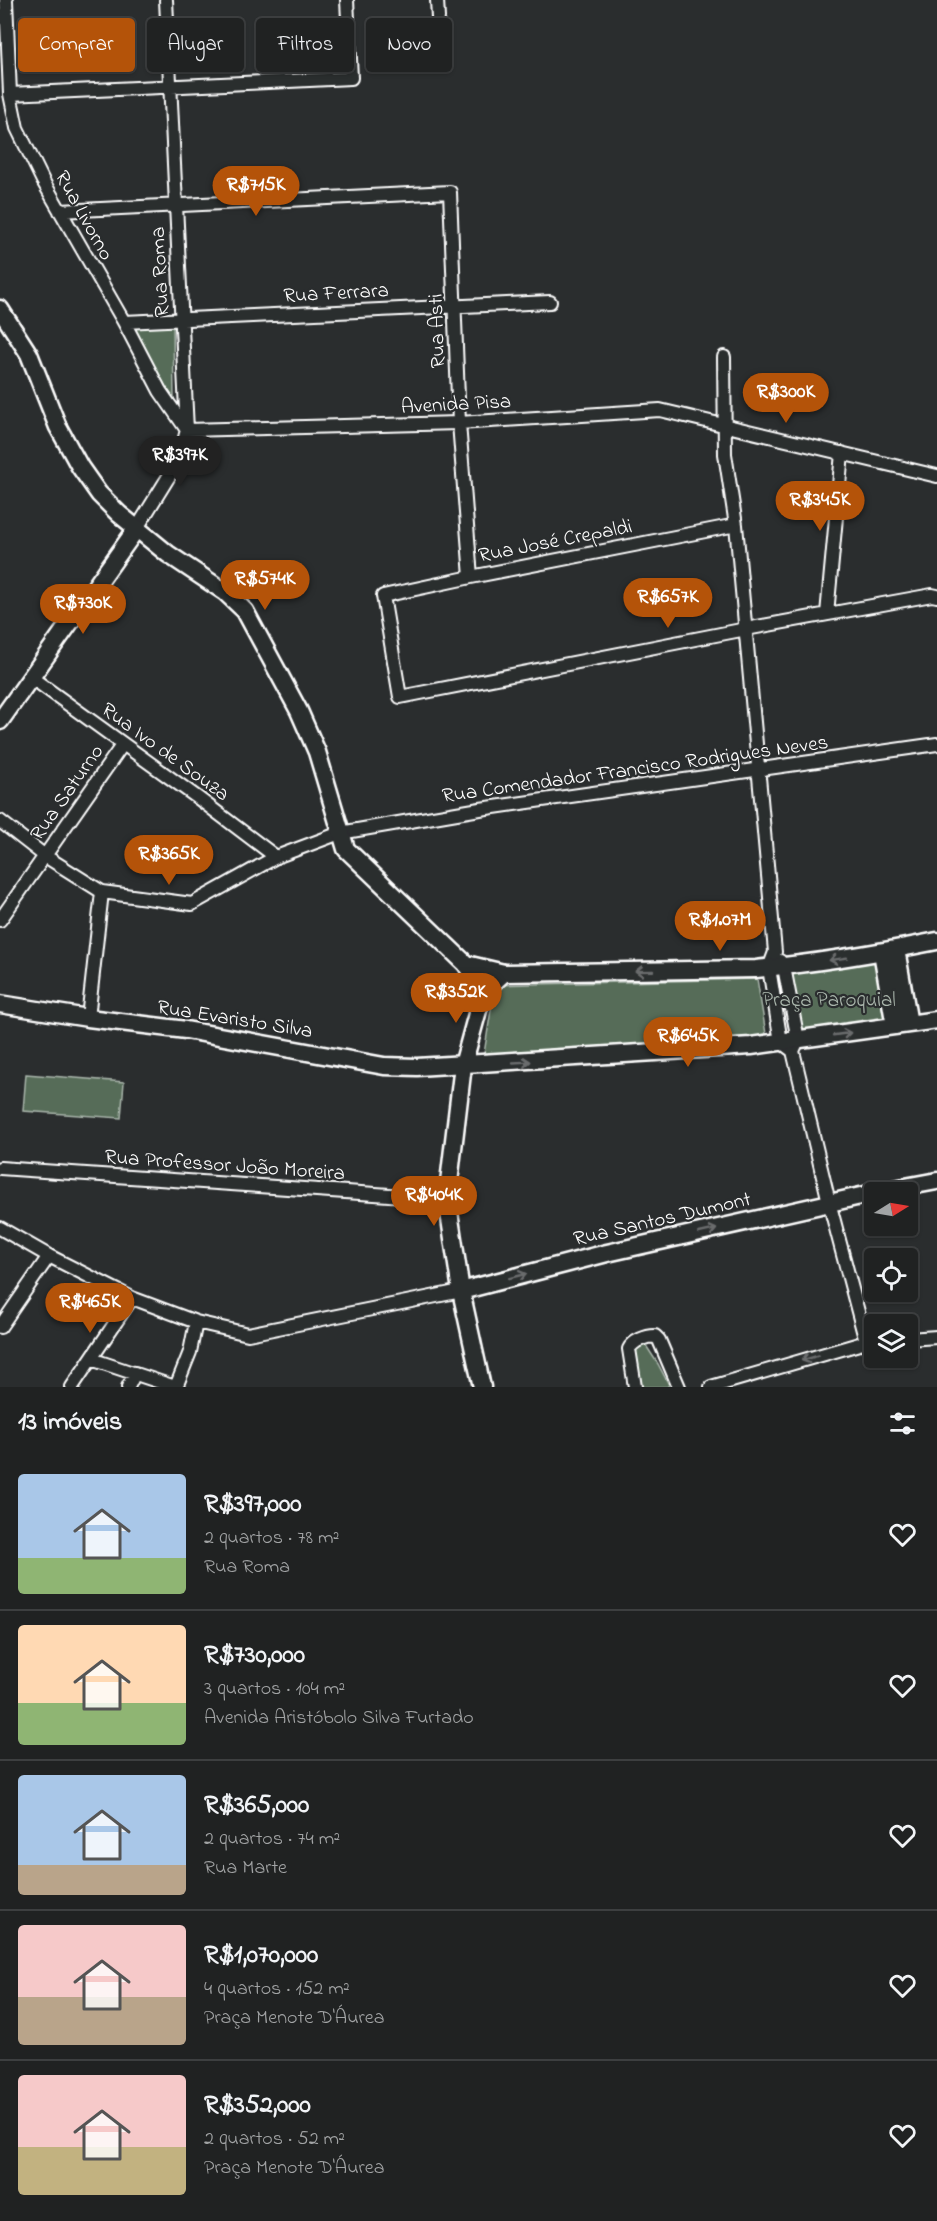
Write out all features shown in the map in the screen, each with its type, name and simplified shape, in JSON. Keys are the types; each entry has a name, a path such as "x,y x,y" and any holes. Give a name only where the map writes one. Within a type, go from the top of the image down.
{"street":[{"name":"Rua Livorno","path":"6,0 10,94 17,128 60,211 124,322 160,391 187,430"},
{"name":"Rua Roma","path":"137,528 179,460 187,430 166,0"},
{"path":"10,94 351,78 347,0"},
{"path":"437,0 438,18"},
{"name":"Rua Asti","path":"176,205 450,192 459,423 471,577"},
{"path":"60,211 176,205"},
{"name":"Rua Ferrara","path":"124,322 550,302"},
{"path":"0,309 29,354 58,427 80,467 99,494 168,554 225,592 245,611 299,711 317,752 346,849 466,964 483,992"},
{"path":"724,357 725,454 736,525 776,962 791,1044 829,1202 864,1322"},
{"name":"Avenida Pisa","path":"187,430 459,423 660,411 937,477"},
{"path":"827,614 842,453"},
{"name":"Rua José Crepaldi","path":"736,525 383,596 400,697 746,629"},
{"path":"0,721 137,528"},
{"path":"746,629 932,595 937,596"},
{"name":"Rua Ivo de Souza","path":"32,678 198,798 276,858"},
{"name":"Rua Saturno","path":"0,920 123,744"},
{"name":"Rua Comendador Francisco Rodrigues Neves","path":"102,892 192,904 276,858 340,832 480,809 937,744"},
{"path":"0,821 45,856 102,892 88,1018"},
{"path":"466,964 504,973 776,962 889,950 937,941"},
{"path":"889,950 902,1025"},
{"path":"776,962 791,1044"},
{"path":"482,1387 461,1291 447,1198 464,1065 483,992 504,973"},
{"name":"Rua Evaristo Silva","path":"0,1008 186,1030 384,1066 417,1067 791,1044 937,1020"},
{"name":"Rua Professor João Moreira","path":"0,1168 447,1198"},
{"name":"Rua Santos Dumont","path":"918,1185 937,1181"},
{"name":"Rua Santos Dumont","path":"461,1291 607,1253 864,1195"},
{"path":"0,1228 132,1298 196,1322 248,1334 461,1291"},
{"path":"0,1327 4,1312 49,1256"},
{"path":"72,1387 132,1298"},
{"path":"91,1359 176,1387 190,1352 196,1322"},
{"path":"635,1387 629,1349 631,1345 648,1336 655,1336 659,1340 679,1387"},
{"path":"918,1338 937,1337"},
{"path":"711,1387 864,1344"},
{"path":"128,1387 135,1373"}],"green space":[{"path":"173,325 174,401 132,326"},
{"name":"Praça Paroquial","path":"880,959 891,1018 801,1035 790,975"},
{"path":"757,979 767,1040 484,1054 495,985"},
{"path":"26,1074 124,1082 121,1118 23,1111"},
{"path":"643,1341 669,1385 667,1387 637,1387 633,1345"}]}
